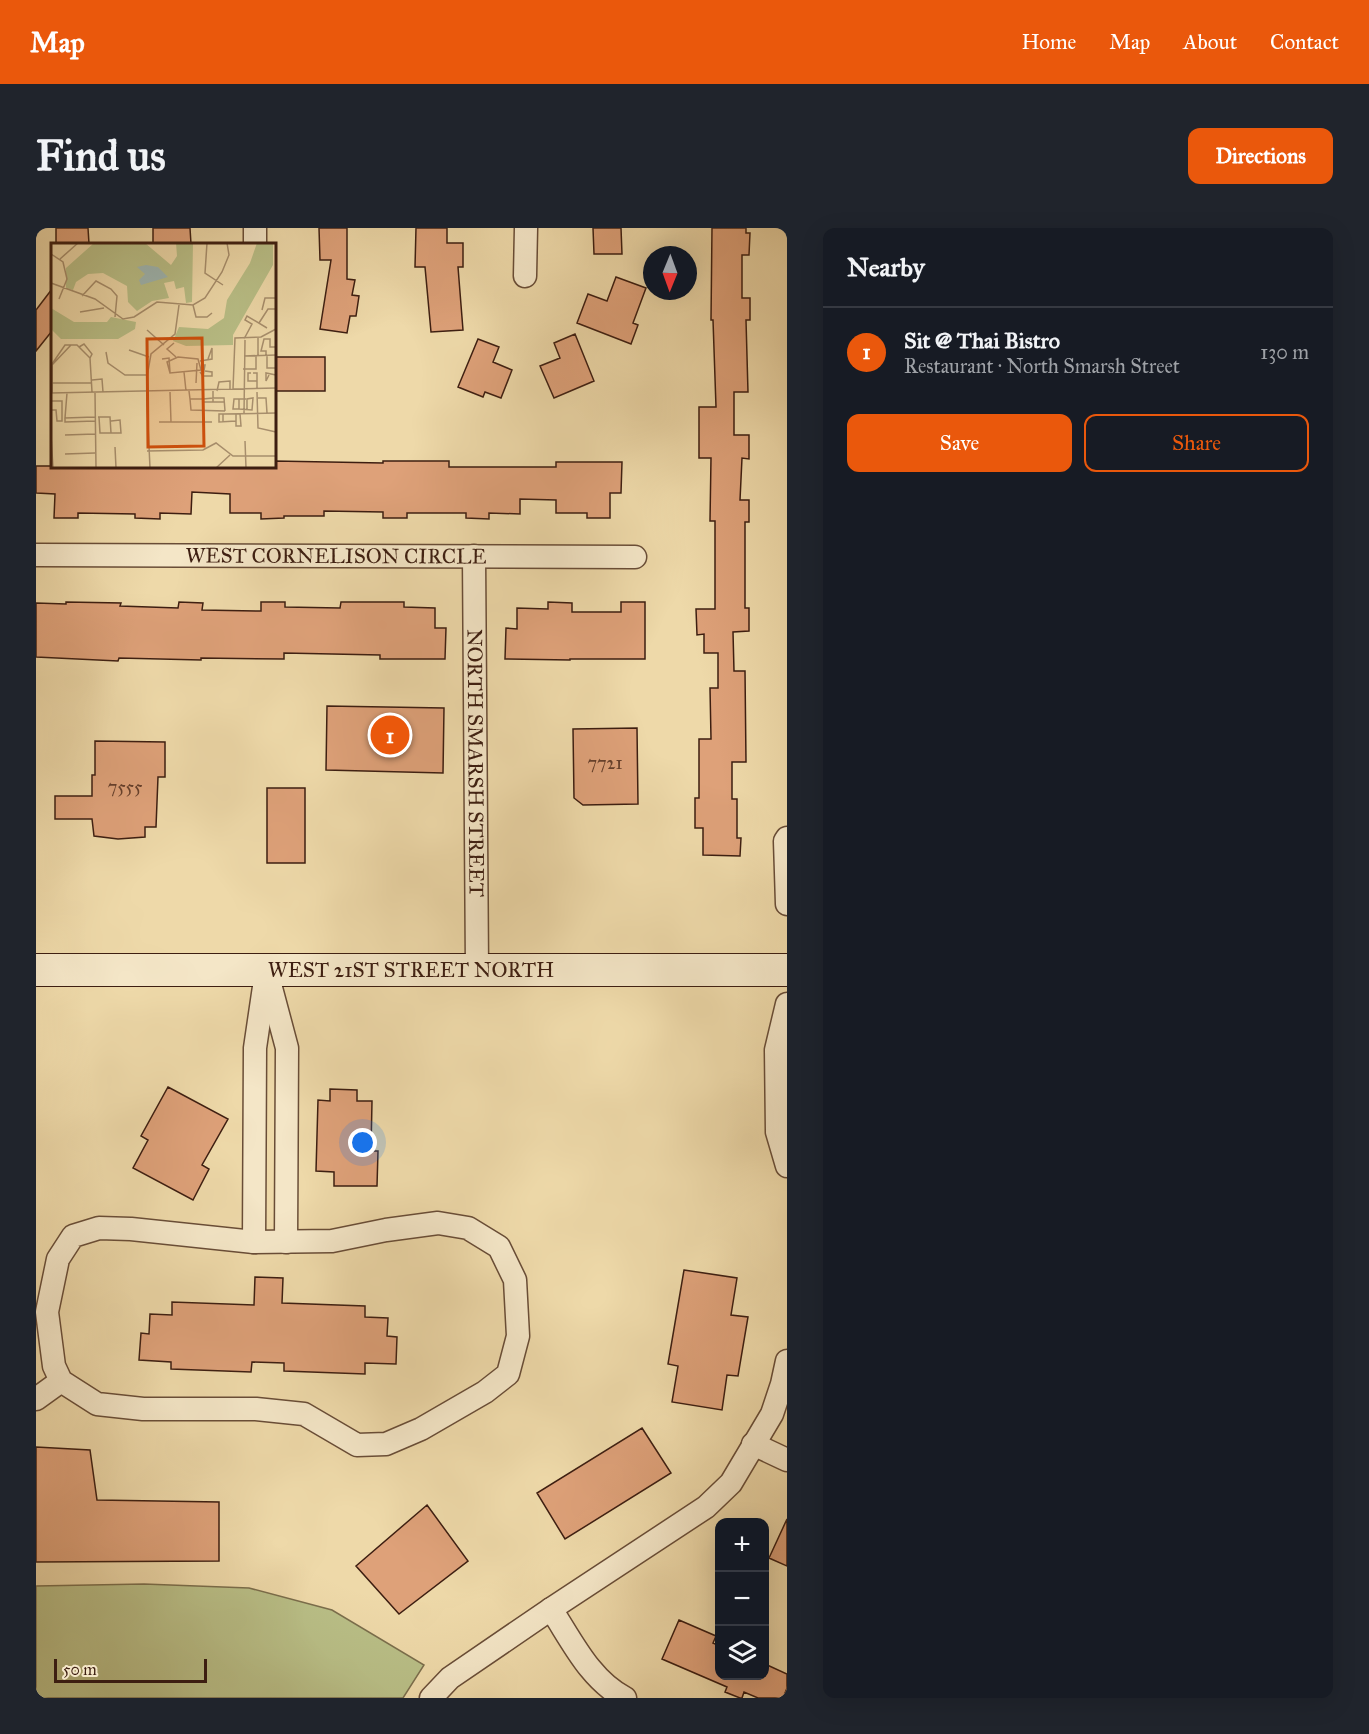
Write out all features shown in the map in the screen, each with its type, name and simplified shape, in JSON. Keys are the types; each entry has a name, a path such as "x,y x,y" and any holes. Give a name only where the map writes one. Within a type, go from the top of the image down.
{"main road":[{"name":"WEST 21ST STREET NORTH","path":"36,970 787,970"}],"street":[{"path":"525,228 525,276"},
{"name":"WEST CORNELISON CIRCLE","path":"36,555 635,557"},
{"name":"NORTH SMARSH STREET","path":"474,556 477,969"},
{"path":"787,838 785,841 787,904"},
{"path":"254,1242 255,1048 266,969"},
{"path":"266,969 286,1048 286,1242"},
{"path":"787,1004 776,1050 777,1132 787,1166"},
{"path":"438,1224 471,1229 499,1247 516,1280 518,1336 508,1374 485,1392 421,1430 386,1444 357,1445 304,1414 256,1409 143,1409 97,1404 61,1381 54,1366 47,1312 57,1259 73,1236 99,1228 142,1230 254,1242 332,1241 386,1230 438,1224"},
{"path":"431,1698 450,1678 706,1507 731,1483 772,1414 787,1361"},
{"path":"36,1399 61,1381"},
{"path":"753,1444 787,1460"},
{"path":"551,1609 596,1676 612,1691 625,1698"}],"green space":[{"path":"144,1584 249,1588 332,1610 424,1665 403,1698 36,1698 36,1586"}],"building":[{"path":"56,228 88,228 89,243 56,243"},
{"path":"153,228 190,228 191,243 153,243"},
{"path":"319,228 347,228 347,279 355,280 352,295 359,296 356,316 350,316 347,333 320,329 331,260 320,260"},
{"path":"416,228 447,228 447,243 463,243 463,267 458,267 463,330 431,332 425,267 415,267"},
{"path":"593,228 621,228 622,254 594,254"},
{"path":"712,228 746,228 746,233 750,233 749,255 742,255 742,298 750,298 750,320 746,320 748,392 734,392 734,435 749,435 749,459 742,458 740,500 749,500 749,522 745,522 745,608 749,608 749,631 733,632 734,671 745,671 746,762 732,762 732,799 737,799 737,838 741,838 740,856 703,855 703,828 695,828 695,798 699,798 699,739 711,739 710,688 718,688 718,653 704,653 704,634 697,635 696,609 715,609 715,521 710,521 711,458 699,458 699,407 716,407 713,320 711,320"},
{"path":"616,277 643,287 643,296 633,323 638,325 631,344 577,323 588,294 607,301"},
{"path":"51,290 51,332 36,351 36,310"},
{"path":"575,334 594,381 554,398 540,366 560,358 554,343"},
{"path":"478,339 499,347 493,362 512,370 501,398 485,392 483,397 458,387"},
{"path":"276,357 325,357 325,391 276,391"},
{"path":"276,461 383,463 383,461 449,461 449,467 556,467 556,462 622,462 621,493 610,493 610,518 587,518 587,513 556,513 556,500 520,499 520,514 489,513 489,519 466,518 466,513 407,513 407,518 383,518 383,512 324,511 324,516 284,516 284,518 261,519 261,513 230,513 230,494 192,492 191,514 160,513 160,519 135,518 135,514 78,513 78,518 54,518 55,494 36,493 36,466 51,466 51,468 276,468"},
{"path":"66,602 121,603 120,606 178,608 179,602 203,603 202,610 261,611 261,602 285,602 285,607 340,608 341,602 404,602 404,607 435,608 435,628 446,628 445,659 380,659 380,655 284,653 284,659 119,658 118,661 36,657 36,603 66,604"},
{"path":"548,602 572,603 572,612 621,612 621,602 645,602 645,659 505,659 506,628 517,629 517,608 548,609"},
{"path":"327,706 444,708 443,773 326,770"},
{"path":"637,728 638,804 583,805 574,798 573,729"},
{"path":"95,741 165,742 165,777 158,777 156,827 145,827 145,837 118,839 94,836 92,819 55,819 55,796 92,796 92,775 95,775"},
{"path":"267,788 305,788 305,863 267,863"},
{"path":"168,1087 228,1119 202,1165 209,1169 193,1200 133,1168 148,1140 141,1136"},
{"path":"330,1089 357,1090 357,1101 372,1101 371,1151 378,1151 377,1186 334,1186 334,1172 316,1171 318,1100 330,1101"},
{"path":"684,1270 737,1278 731,1315 748,1317 738,1376 727,1375 722,1410 672,1402 678,1366 668,1364"},
{"path":"255,1277 283,1278 282,1303 365,1306 365,1317 388,1318 387,1336 397,1337 396,1364 365,1363 365,1374 284,1371 284,1363 252,1362 251,1372 171,1369 171,1362 139,1360 141,1333 149,1334 150,1314 172,1315 172,1302 254,1305"},
{"path":"642,1428 671,1473 565,1539 537,1493"},
{"path":"36,1447 90,1450 97,1500 219,1502 219,1561 36,1562"},
{"path":"427,1505 468,1561 399,1614 356,1566"},
{"path":"787,1519 787,1566 769,1558"},
{"path":"679,1620 715,1636 713,1643 715,1644 715,1680 769,1680 769,1666 787,1674 787,1688 783,1698 758,1698 744,1692 740,1698 725,1692 727,1687 662,1659"}],"place":[{"name":"Sit @ Thai Bistro","path":"390,735"}]}
